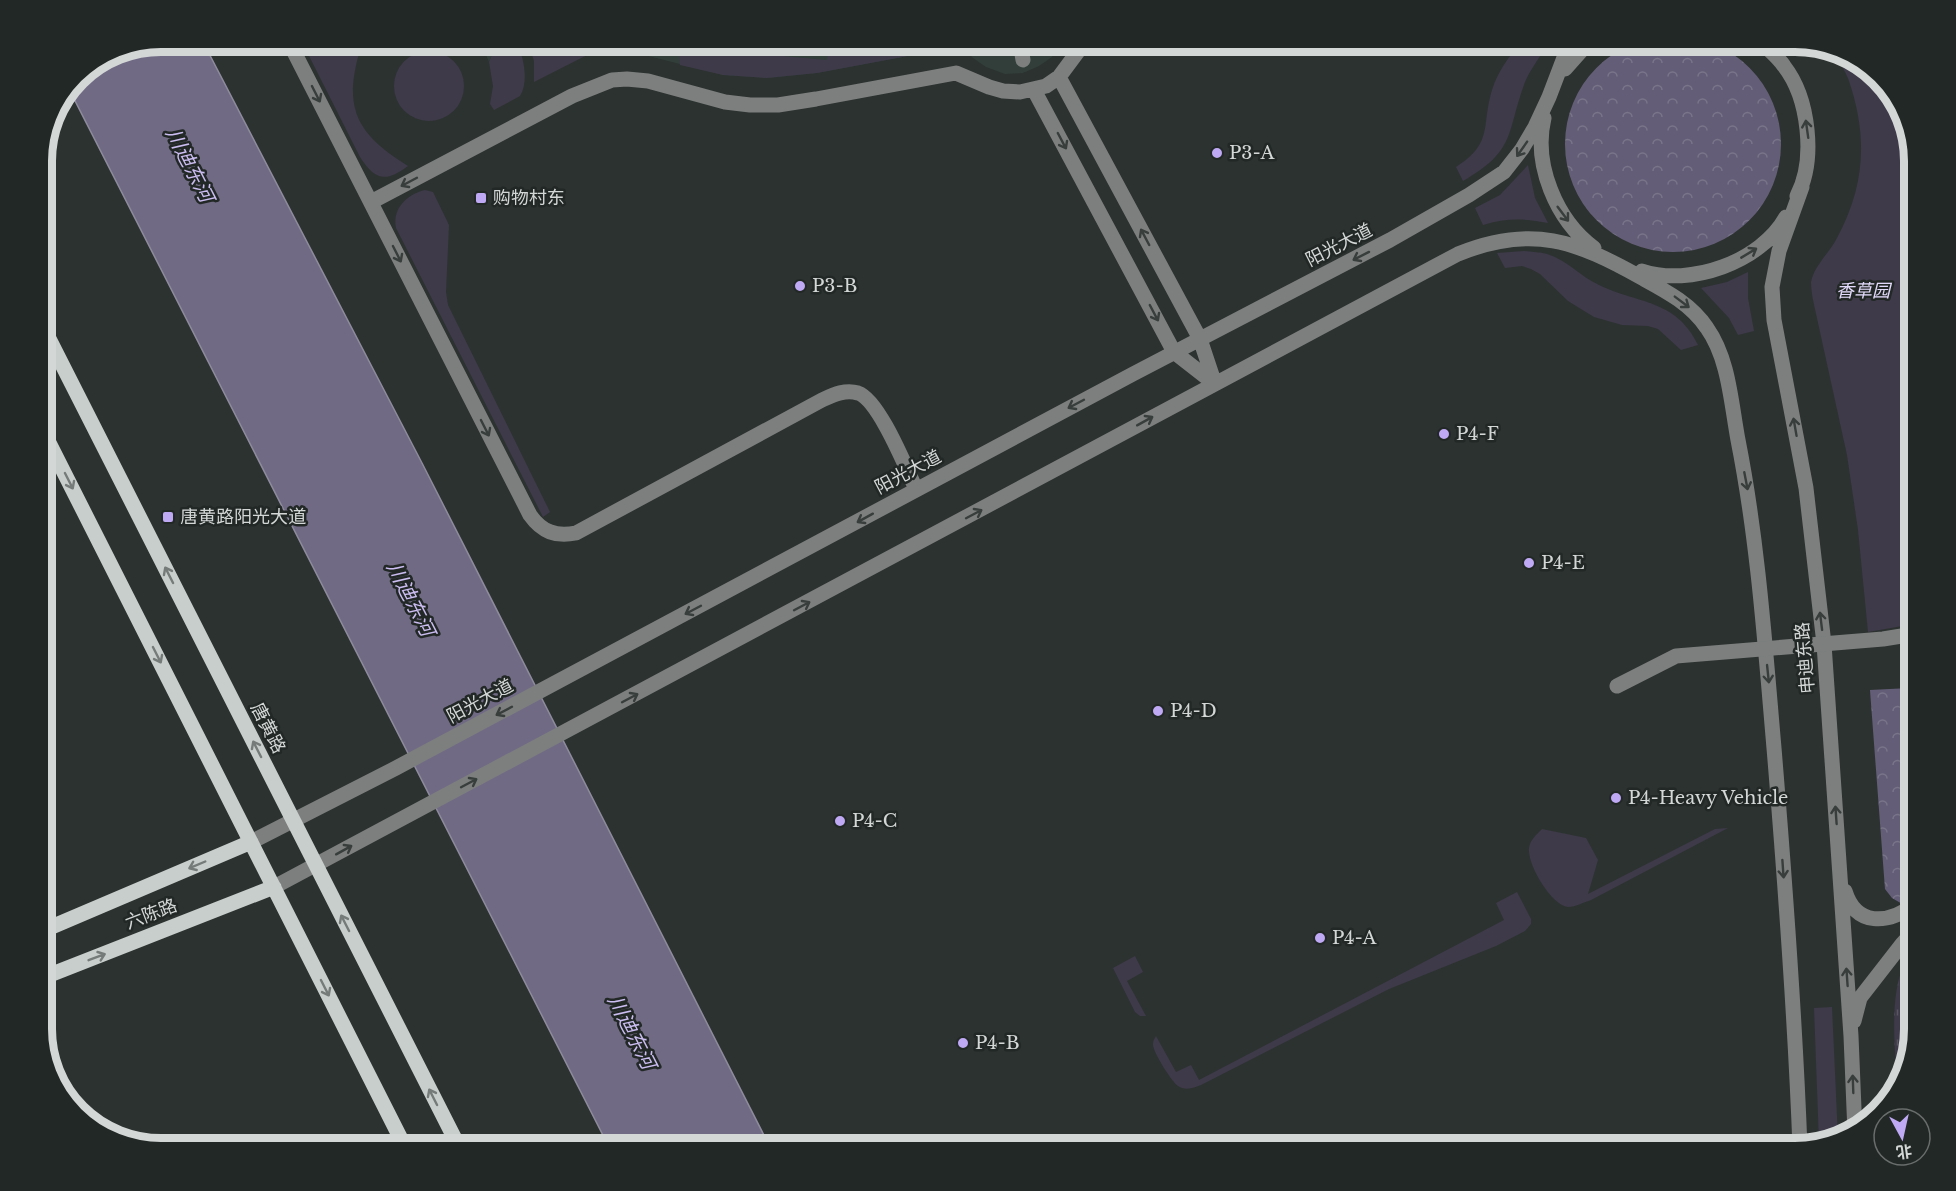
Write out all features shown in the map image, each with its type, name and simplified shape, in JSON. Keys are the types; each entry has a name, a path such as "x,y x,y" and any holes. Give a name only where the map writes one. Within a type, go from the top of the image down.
{"main road":[{"name":"唐黄路","path":"53,347 454,1138"},
{"path":"53,451 400,1138"},
{"name":"六陈路","path":"53,926 251,842"},
{"name":"六陈路","path":"53,974 274,887"}],"street":[{"path":"295,52 535,523 554,534 576,533 822,400 848,391 858,393 872,403 916,489"},
{"path":"1022,52 1023,60"},
{"path":"371,202 572,96 612,80 648,81 725,102 756,105 778,105 816,99 956,73 983,86 1003,92 1020,92 1046,86 1059,77 1078,52"},
{"path":"1566,52 1549,97 1542,126 1543,167 1556,205 1581,238 1614,262 1670,293 1693,310 1709,329 1722,358 1749,493 1767,664 1782,846 1800,1138"},
{"path":"1549,97 1562,71 1580,52"},
{"path":"274,887 1458,254 1479,245 1506,238 1531,238 1578,247 1652,275 1689,276 1724,267 1756,250 1782,224 1802,187 1809,146 1803,104 1785,66 1771,52"},
{"path":"1059,77 1200,339 1215,384"},
{"path":"1034,90 1174,352 1215,384"},
{"name":"阳光大道","path":"251,842 396,768 916,489 1390,240 1469,195 1504,172 1535,128 1549,97"},
{"name":"申迪东路","path":"1802,187 1779,251 1772,287 1774,320 1804,478 1828,683 1854,1120"},
{"path":"1617,686 1676,656 1904,636"},
{"path":"1840,873 1850,904 1857,912 1881,920 1904,911"},
{"path":"1851,1036 1860,998 1904,943"}],"shaded area":[{"path":"485,52 493,52 489,62"},
{"path":"633,52 929,52 817,73 767,78 723,75"},
{"path":"967,52 1055,52 1039,66 1023,73 1005,74 986,67"}],"green space":[{"path":"307,52 360,52 353,84 357,116 375,142 408,166 393,175 381,176 365,165"},
{"path":"422,52 436,52 448,57 454,61 463,79 463,93 458,105 454,111 436,120 422,120 410,115 404,111 395,93 395,79 400,67 404,61"},
{"path":"493,52 520,52 525,76 520,96 494,110 490,104 493,86 489,62"},
{"path":"531,52 593,52 534,82 534,61"},
{"path":"679,52 736,52 827,60 828,52 929,52 817,73 767,78 723,75 680,65"},
{"path":"1543,52 1525,82 1511,128 1501,150 1493,160 1463,181 1456,167 1476,150 1481,142 1494,83 1513,53"},
{"path":"1617,52 1729,52 1749,68 1763,84 1773,103 1780,133 1779,165 1773,185 1763,204 1733,234 1714,244 1694,250 1673,252 1652,250 1632,244 1613,234 1583,204 1573,185 1567,165 1566,133 1573,103 1583,84 1597,68"},
{"name":"香草园","path":"1840,63 1861,75 1881,95 1900,133 1903,154 1904,626 1868,632 1858,530 1847,455 1811,284 1815,270 1834,243 1846,219 1858,180 1861,142 1855,102 1848,78"},
{"path":"1528,165 1535,198 1548,223 1515,219 1483,225 1475,208 1500,195"},
{"path":"425,190 433,192 449,225 446,292 448,305 550,512 543,517 396,228 396,215 402,203 412,195"},
{"path":"1524,251 1544,253 1554,257 1599,285 1667,311 1679,319 1698,345 1681,350 1658,329 1648,326 1622,325 1594,317 1568,301 1540,274 1531,269 1522,266 1505,268 1497,253"},
{"path":"1748,272 1748,298 1754,331 1738,335 1729,318 1701,288 1727,282"},
{"path":"1904,688 1904,905 1892,898 1885,889 1870,690"},
{"path":"1728,828 1591,900 1571,907 1561,905 1548,892 1541,883 1529,855 1531,842 1542,829 1586,838 1598,860 1588,894 1715,829"},
{"path":"1517,892 1531,919 1531,924 1525,931 1496,946 1389,989 1201,1085 1187,1089 1178,1086 1156,1054 1153,1041 1156,1036 1176,1072 1191,1065 1199,1080 1504,920 1496,903"},
{"path":"1135,956 1143,972 1127,981 1146,1016 1140,1016 1135,1012 1113,968"},
{"path":"1904,965 1903,1044 1896,1068 1894,1016 1899,978"},
{"path":"1832,1007 1838,1129 1819,1136 1814,1008"}],"water":[{"name":"川迪东河","path":"208,52 422,463 765,1138 604,1138 73,97 89,79 126,58 147,53"}],"place":[{"name":"P3-A","path":"1217,153"},
{"name":"购物村东","path":"481,198"},
{"name":"P3-B","path":"800,286"},
{"name":"P4-F","path":"1444,434"},
{"name":"唐黄路阳光大道","path":"168,517"},
{"name":"P4-E","path":"1529,563"},
{"name":"P4-D","path":"1158,711"},
{"name":"P4-Heavy Vehicle","path":"1616,798"},
{"name":"P4-C","path":"840,821"},
{"name":"P4-A","path":"1320,938"},
{"name":"P4-B","path":"963,1043"}]}
